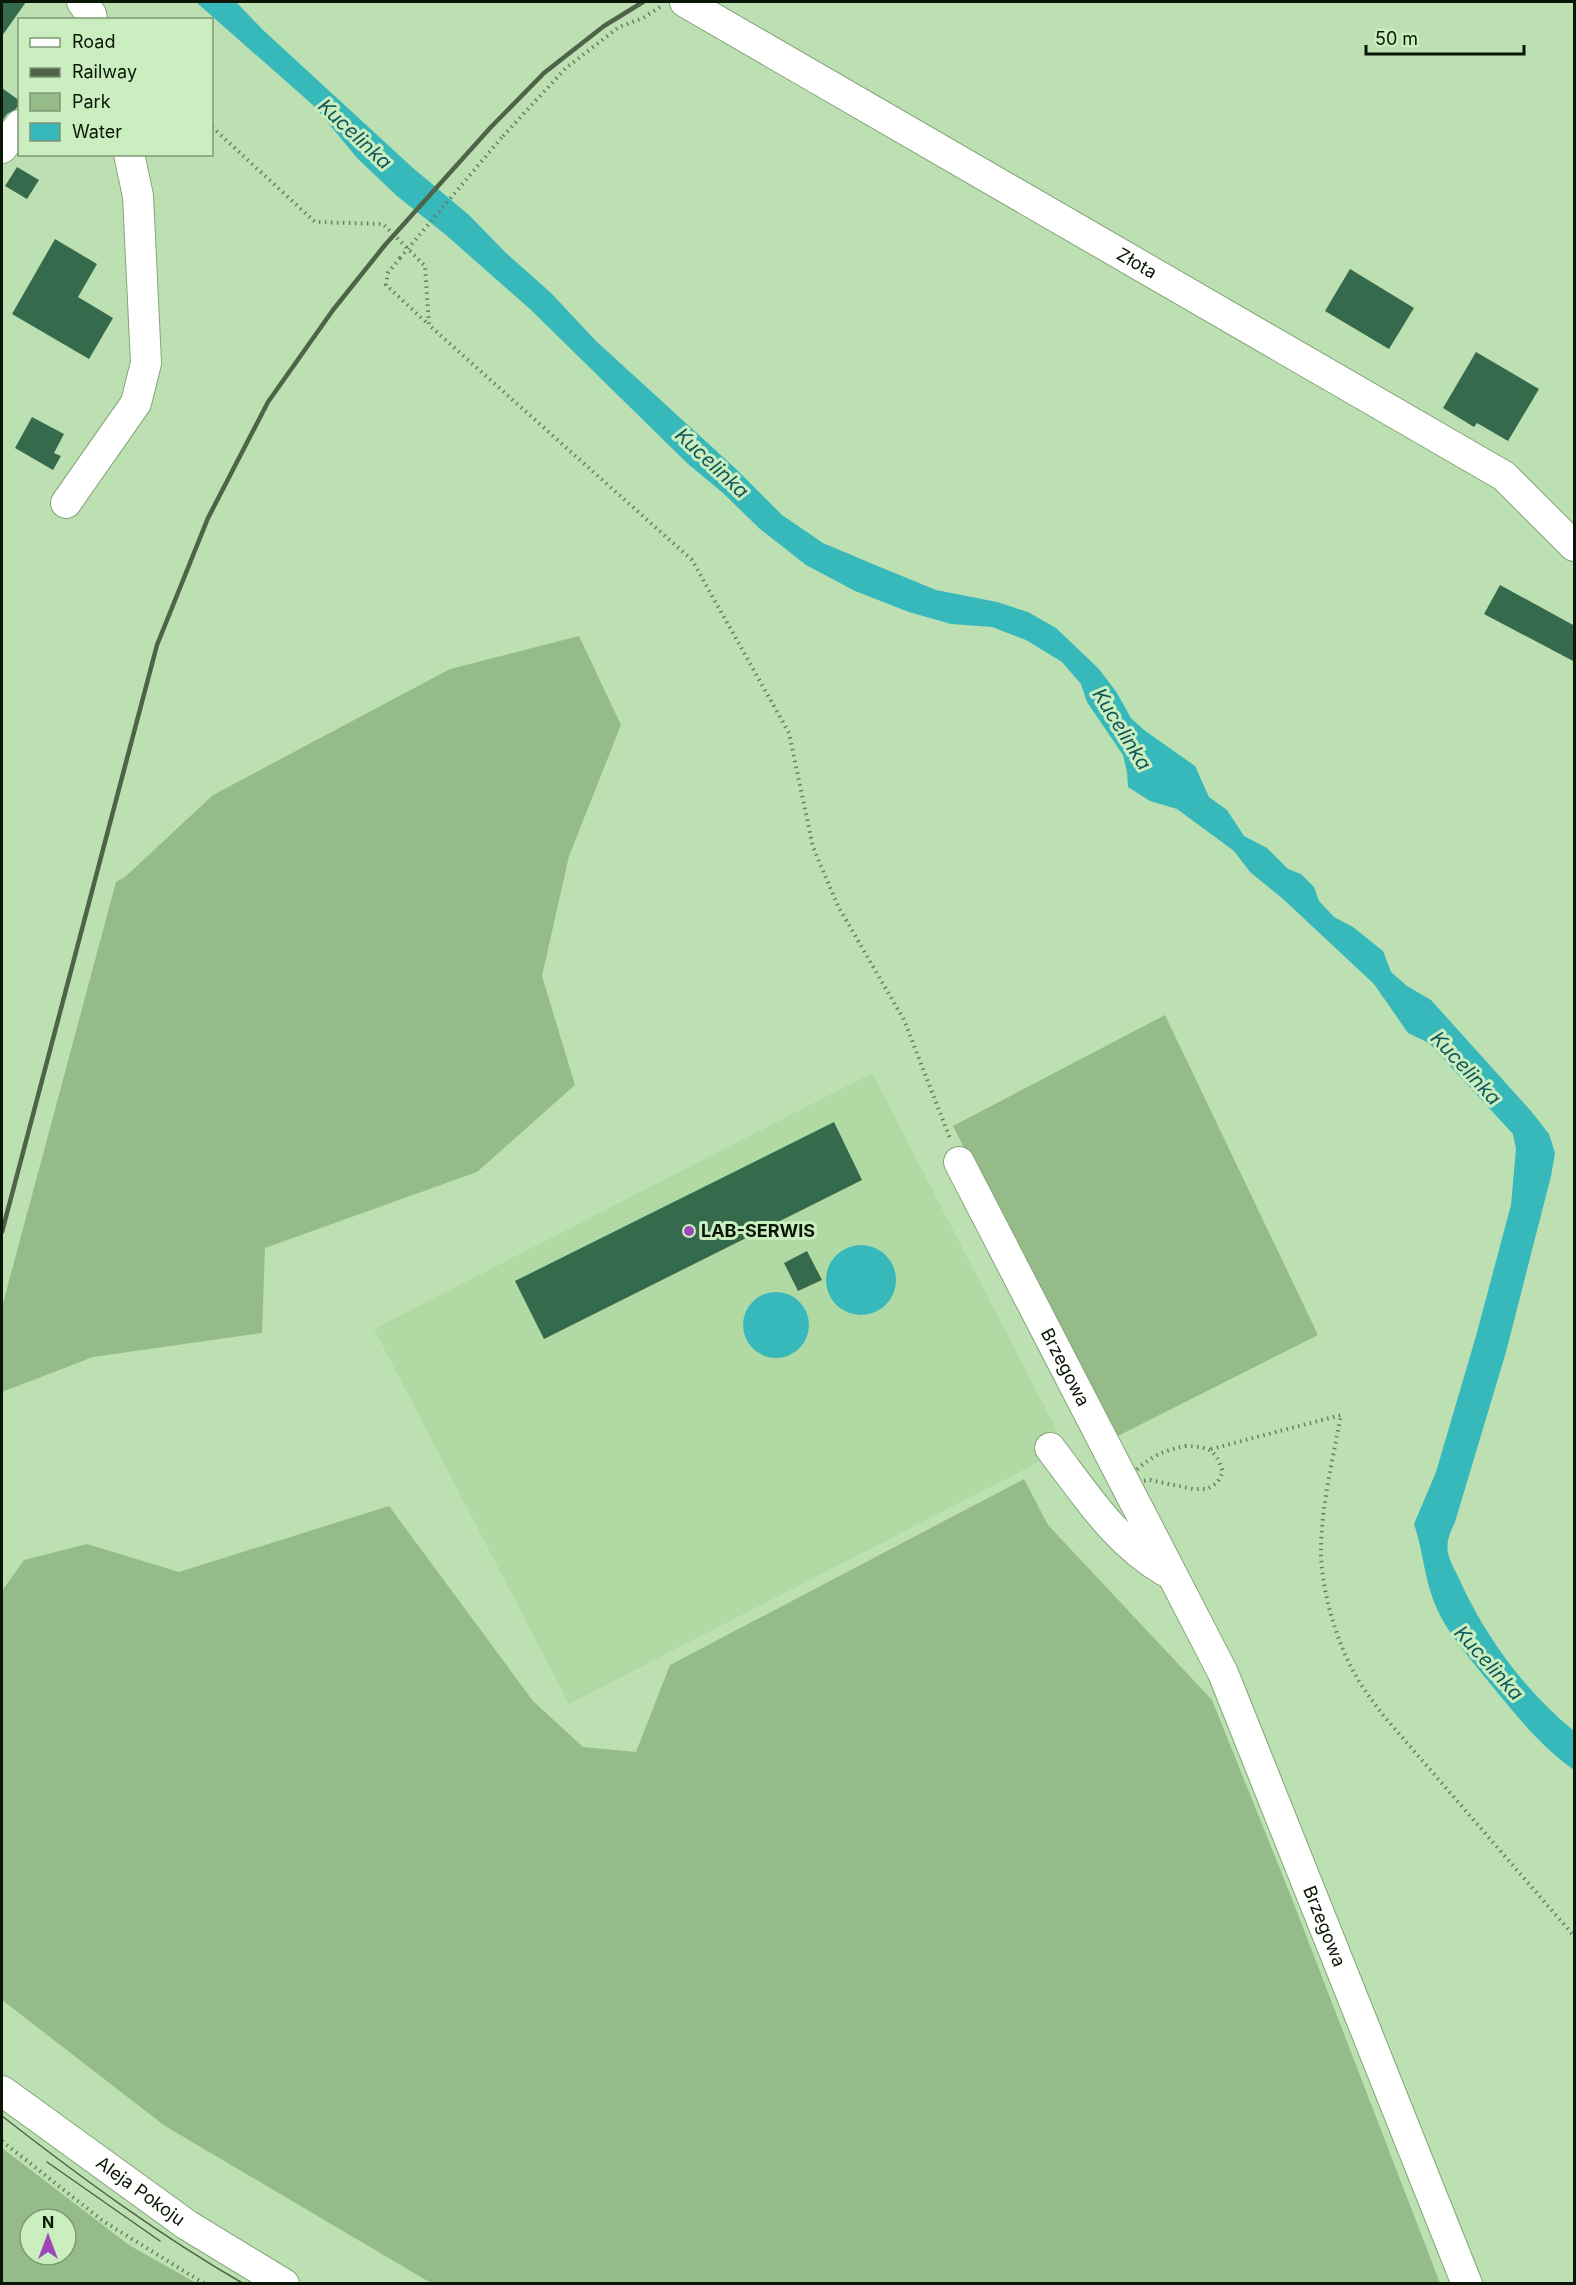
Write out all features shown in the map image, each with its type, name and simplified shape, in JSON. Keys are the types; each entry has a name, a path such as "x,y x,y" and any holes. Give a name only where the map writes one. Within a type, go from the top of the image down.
{"street":[{"path":"81,2 92,18"},
{"name":"Złota","path":"685,2 1504,476 1575,546"},
{"path":"2,148 18,128"},
{"path":"66,502 136,403 146,363 138,196 129,156"},
{"name":"Brzegowa","path":"959,1162 1222,1674 1467,2283"},
{"path":"1050,1448 1111,1528 1148,1561 1170,1574"},
{"name":"Aleja Pokoju","path":"2,2091 187,2224 284,2283"}],"path":[{"path":"667,2 643,18 619,27 566,68 503,136 400,258 388,273 386,285 692,560 789,733 813,847 838,906 904,1020 959,1162"},
{"path":"213,128 315,222 383,224 425,266 429,325"},
{"path":"1123,1483 1142,1464 1168,1449 1185,1446 1211,1449 1341,1415 1324,1509 1321,1548 1323,1584 1335,1625 1355,1675 1382,1714 1575,1936"},
{"path":"1123,1483 1150,1480 1193,1489 1207,1489 1217,1483 1222,1472 1216,1455 1211,1449"},
{"path":"2,2141 103,2221 205,2283"}],"shaded area":[{"name":"LAB-SERWIS","path":"872,1073 1066,1448 569,1704 374,1329"}],"green space":[{"path":"579,636 621,725 569,856 542,976 575,1085 477,1172 265,1248 262,1333 93,1357 2,1392 2,1307 116,882 125,877 213,795 450,669"},
{"path":"1165,1015 1318,1335 1112,1439 953,1126"},
{"path":"1024,1479 1048,1525 1212,1700 1292,1899 1440,2283 431,2283 165,2126 2,2000 2,1591 24,1560 87,1544 179,1572 389,1506 533,1701 583,1747 636,1752 670,1665"},
{"path":"2,2148 129,2245 196,2283 2,2283"}],"water":[{"name":"Kucelinka","path":"196,2 236,2 263,30 413,168 469,215 506,253 551,293 596,341 735,468 782,515 823,543 868,562 936,590 997,602 1028,612 1056,628 1099,669 1117,693 1131,718 1195,766 1209,797 1227,810 1244,836 1267,848 1288,869 1301,874 1314,887 1319,901 1334,917 1353,927 1383,951 1391,972 1407,986 1431,1000 1549,1134 1555,1153 1551,1176 1506,1352 1449,1537 1448,1553 1471,1604 1509,1663 1556,1716 1574,1731 1574,1770 1560,1760 1524,1723 1451,1633 1433,1598 1414,1524 1436,1472 1511,1205 1516,1149 1513,1134 1429,1043 1408,1033 1374,984 1282,898 1250,872 1234,851 1177,809 1150,801 1128,787 1123,755 1087,702 1081,684 1062,662 1026,640 992,627 951,624 909,612 855,591 806,565 760,529 723,493 688,464 531,310 446,235 397,196 358,159 314,106"},
{"path":"861,1245 874,1248 886,1255 893,1267 896,1280 893,1293 886,1305 874,1312 861,1315 848,1312 836,1305 829,1293 826,1280 829,1267 836,1255 848,1248"},
{"path":"770,1292 782,1292 794,1297 804,1307 809,1325 807,1338 794,1353 782,1358 770,1358 758,1353 748,1343 743,1331 743,1319 748,1307 758,1297"}],"building":[{"path":"2,2 26,2 2,36"},
{"path":"2,88 18,100 18,105 2,121"},
{"path":"17,167 39,180 27,199 5,186"},
{"path":"55,239 97,264 78,297 113,318 89,359 12,314"},
{"path":"1350,269 1414,308 1389,349 1325,311"},
{"path":"1476,352 1539,389 1508,441 1477,423 1474,427 1443,408"},
{"path":"32,417 64,434 54,453 61,456 53,470 15,448"},
{"path":"1500,585 1575,626 1575,662 1484,614"},
{"name":"LAB-SERWIS","path":"834,1122 862,1180 544,1339 515,1281"},
{"path":"807,1251 822,1280 798,1291 784,1263"}],"tram line":[{"path":"2,2116 120,2204 181,2246 244,2284"},
{"path":"47,2162 160,2241"}],"railway":[{"path":"2,1232 157,645 208,518 268,402 333,310 385,245 491,127 544,73 604,26 643,2"}],"place":[{"name":"LAB-SERWIS","path":"689,1231"}]}
